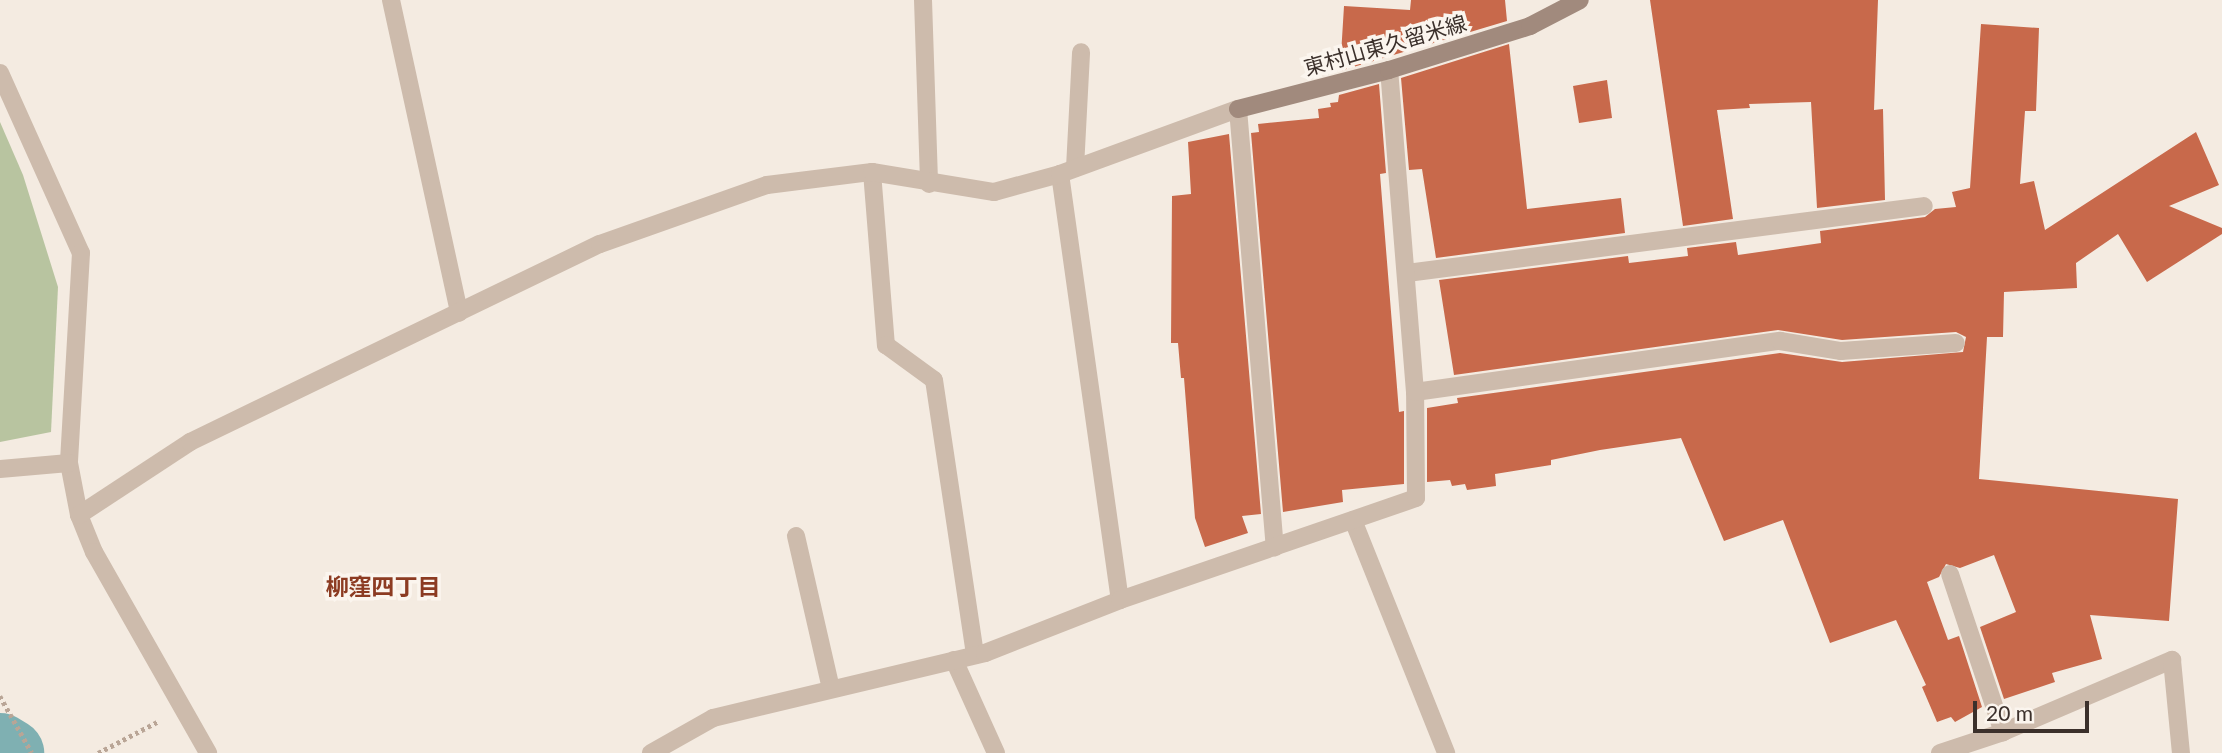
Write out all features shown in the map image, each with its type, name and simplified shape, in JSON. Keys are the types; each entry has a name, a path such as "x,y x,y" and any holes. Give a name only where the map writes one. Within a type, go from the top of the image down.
{"main road":[{"name":"東村山東久留米線","path":"1238,109 1389,70 1530,26 1580,0"}],"street":[{"path":"391,0 458,313"},
{"path":"923,0 929,184"},
{"path":"1081,52 1067,171 1120,600"},
{"path":"650,753 712,718 975,655 1120,600 1416,498 1416,392 1389,70"},
{"path":"0,74 80,253 69,463 79,514 94,552 208,753"},
{"path":"79,514 190,442 600,244 767,185 872,172 929,184 994,192 1067,171 1238,109 1275,547"},
{"path":"872,172 886,345 934,380 975,655"},
{"path":"1407,273 1924,206"},
{"path":"1416,392 1780,341 1841,351 1956,343"},
{"path":"0,469 69,463"},
{"path":"1353,520 1446,753"},
{"path":"796,536 831,689"},
{"path":"1950,574 2003,732"},
{"path":"954,660 996,753"},
{"path":"1940,753 2003,732 2172,660 2181,753"}],"path":[{"path":"0,696 32,753"},
{"path":"98,753 183,709"}],"green space":[{"path":"0,122 23,175 58,287 51,432 0,442"},
{"path":"0,725 27,753 0,753"}],"building":[{"path":"1411,0 1505,0 1507,21 1340,71 1344,6 1410,10"},
{"path":"1650,0 1878,0 1874,110 1883,109 1885,200 1817,208 1811,102 1749,104 1750,108 1717,110 1733,219 1683,226"},
{"path":"1981,24 2039,28 2036,111 2025,111 2020,184 2034,181 2045,230 2196,132 2219,185 2169,206 2222,228 2222,234 2147,282 2118,234 2076,263 2077,288 2004,292 2003,337 1987,337 1979,479 2178,499 2169,621 2090,615 2102,659 2052,673 2055,682 2004,699 1980,627 2016,612 1994,555 1960,568 1946,564 1939,577 1927,582 1948,640 1959,636 1982,707 1955,722 1951,717 1937,722 1922,687 1926,685 1896,620 1830,643 1783,520 1724,541 1681,438 1600,450 1551,460 1551,465 1495,474 1496,486 1467,490 1465,484 1452,486 1450,480 1427,482 1427,408 1458,403 1457,398 1780,353 1842,362 1963,352 1966,337 1956,332 1842,340 1778,330 1454,375 1439,280 1628,256 1629,263 1688,256 1687,248 1736,242 1738,255 1821,243 1820,231 1925,217 1935,209 1956,207 1952,192 1970,188"},
{"path":"1509,44 1527,209 1621,198 1625,233 1436,258 1422,169 1409,170 1401,78"},
{"path":"1607,80 1612,118 1579,123 1573,86"},
{"path":"1379,84 1386,173 1380,174 1399,412 1404,411 1404,484 1342,490 1343,502 1283,512 1251,133 1259,132 1258,124 1319,118 1318,109 1331,107 1330,103 1338,102 1339,95"},
{"path":"1229,134 1261,514 1242,516 1248,533 1205,547 1195,518 1184,378 1181,378 1178,343 1171,343 1172,196 1191,194 1188,142"}],"waterway":[{"path":"0,747 10,753"}],"district":[{"name":"柳窪四丁目","path":"383,586"}]}
